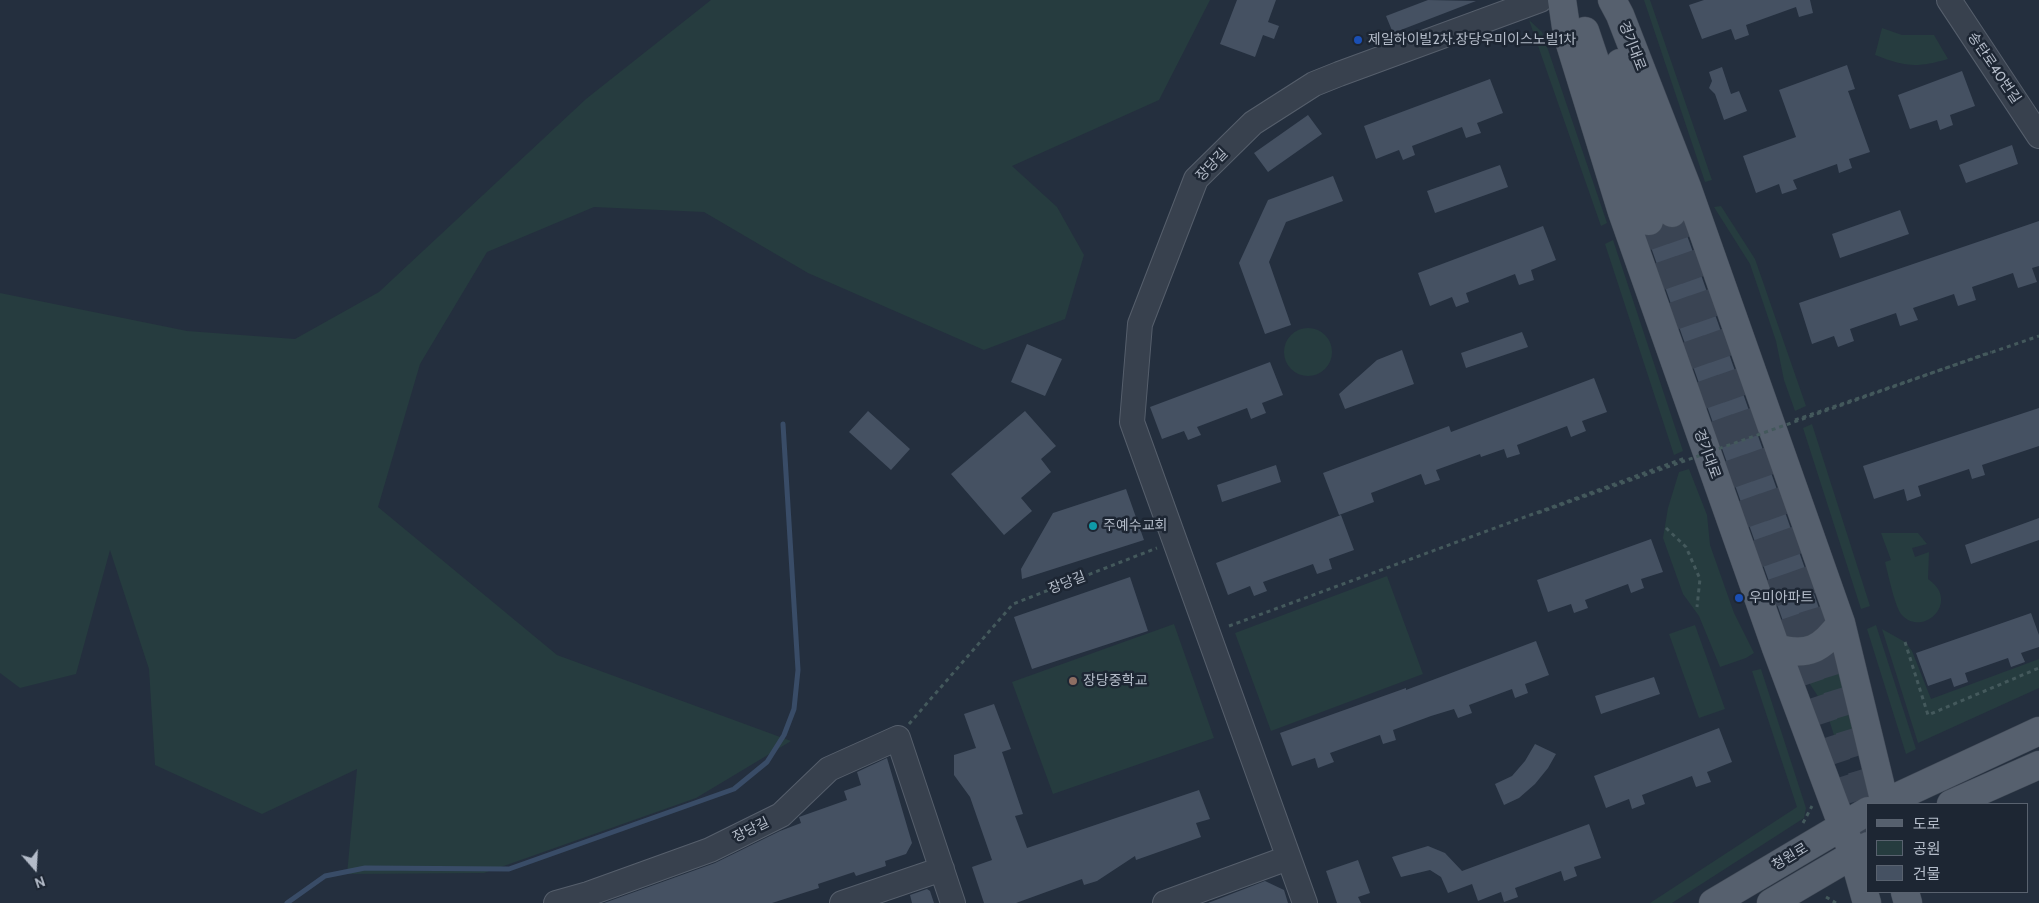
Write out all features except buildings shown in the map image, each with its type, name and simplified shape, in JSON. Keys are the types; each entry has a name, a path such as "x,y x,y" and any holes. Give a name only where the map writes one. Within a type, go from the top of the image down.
{"main road":[{"name":"경기대로","path":"1563,0 1585,31 1660,217 1606,22 1602,0"},
{"name":"경기대로","path":"1563,0 1567,34 1622,212 1776,648 1842,825 1860,850 1867,903"},
{"name":"경기대로","path":"1612,0 1620,15 1686,187 1841,623 1879,803"},
{"path":"1776,648 1793,653 1814,650 1829,638 1841,623"},
{"name":"청원로","path":"1886,803 2039,731"},
{"path":"1954,803 2039,765"},
{"name":"청원로","path":"1714,903 1842,825 1866,813"},
{"path":"1771,903 1860,850"}],"street":[{"name":"장당길","path":"1305,903 1210,633 1174,542 1132,422 1140,324 1196,179 1253,123 1314,84 1540,0"},
{"name":"송탄로40번길","path":"1949,0 2039,136"},
{"name":"장당길","path":"556,903 589,898 710,850 781,815 829,769 898,738"},
{"path":"898,738 953,903"},
{"path":"1166,903 1189,899 1288,858"},
{"path":"842,903 942,868"}],"path":[{"path":"1795,420 2039,336"},
{"path":"1538,513 1991,352"},
{"path":"1685,449 1692,466"},
{"path":"1228,626 1688,457"},
{"path":"1666,528 1686,547 1700,579 1697,607"},
{"name":"장당길","path":"898,738 1013,604 1174,542"},
{"path":"1905,642 1928,715 2039,668"},
{"path":"1802,825 1814,802"}],"green space":[{"path":"711,0 1210,0 1159,100 1012,166 1057,207 1084,255 1065,319 984,350 808,273 704,212 594,207 487,252 420,364 378,507 557,655 791,741 696,798 484,873 347,874 357,769 262,814 155,765 149,669 110,550 76,674 20,688 0,673 0,293 187,331 295,339 379,292 586,99"},
{"path":"1644,0 1650,0 1712,180 1705,182"},
{"path":"1529,20 1542,32 1607,223 1601,226"},
{"path":"1882,28 1902,35 1934,35 1948,59 1927,64 1911,65 1875,55"},
{"path":"1721,206 1755,259 1806,406 1795,411 1784,380 1776,341 1750,264 1714,207"},
{"path":"1613,240 1683,451 1674,455 1605,244"},
{"path":"1303,328 1313,328 1322,332 1328,338 1331,343 1331,361 1322,372 1313,376 1303,376 1294,372 1288,366 1284,357 1284,347 1288,338 1294,332"},
{"path":"1812,424 1870,606 1861,609 1803,428"},
{"path":"1689,469 1707,515 1710,545 1734,613 1754,653 1746,658 1720,667 1699,616 1683,594 1663,538 1668,508 1679,472"},
{"path":"1881,533 1918,533 1927,544 1912,548 1915,557 1929,552 1928,579 1937,588 1941,598 1940,607 1928,620 1910,621 1901,614 1892,590 1885,562 1891,560"},
{"path":"1387,576 1423,674 1271,731 1235,633"},
{"path":"1825,609 1828,622 1824,635 1784,640 1777,626"},
{"path":"1174,624 1214,738 1053,794 1012,682"},
{"path":"1695,625 1725,709 1699,718 1669,634"},
{"path":"1876,625 1916,749 1906,754 1867,629"},
{"path":"1882,629 1905,642 1912,651 1931,699 2039,659 2039,688 1918,743"},
{"path":"1836,639 1848,714 1857,744 1839,751 1825,707 1794,660"},
{"path":"1761,669 1806,808 1804,818 1672,903 1650,903 1797,807 1752,671"}],"waterway":[{"path":"287,903 325,876 365,868 509,869 734,789 767,762 784,735 794,709 798,670 783,424"}],"tunnel":[{"path":"1672,213 1812,608 1872,803"},
{"path":"1649,221 1785,607 1861,841"}],"place":[{"name":"제일하이빌2차.장당우미이스노빌1차","path":"1358,40"},
{"name":"주예수교회","path":"1093,526"},
{"name":"우미아파트","path":"1739,598"},
{"name":"장당중학교","path":"1073,681"}]}
